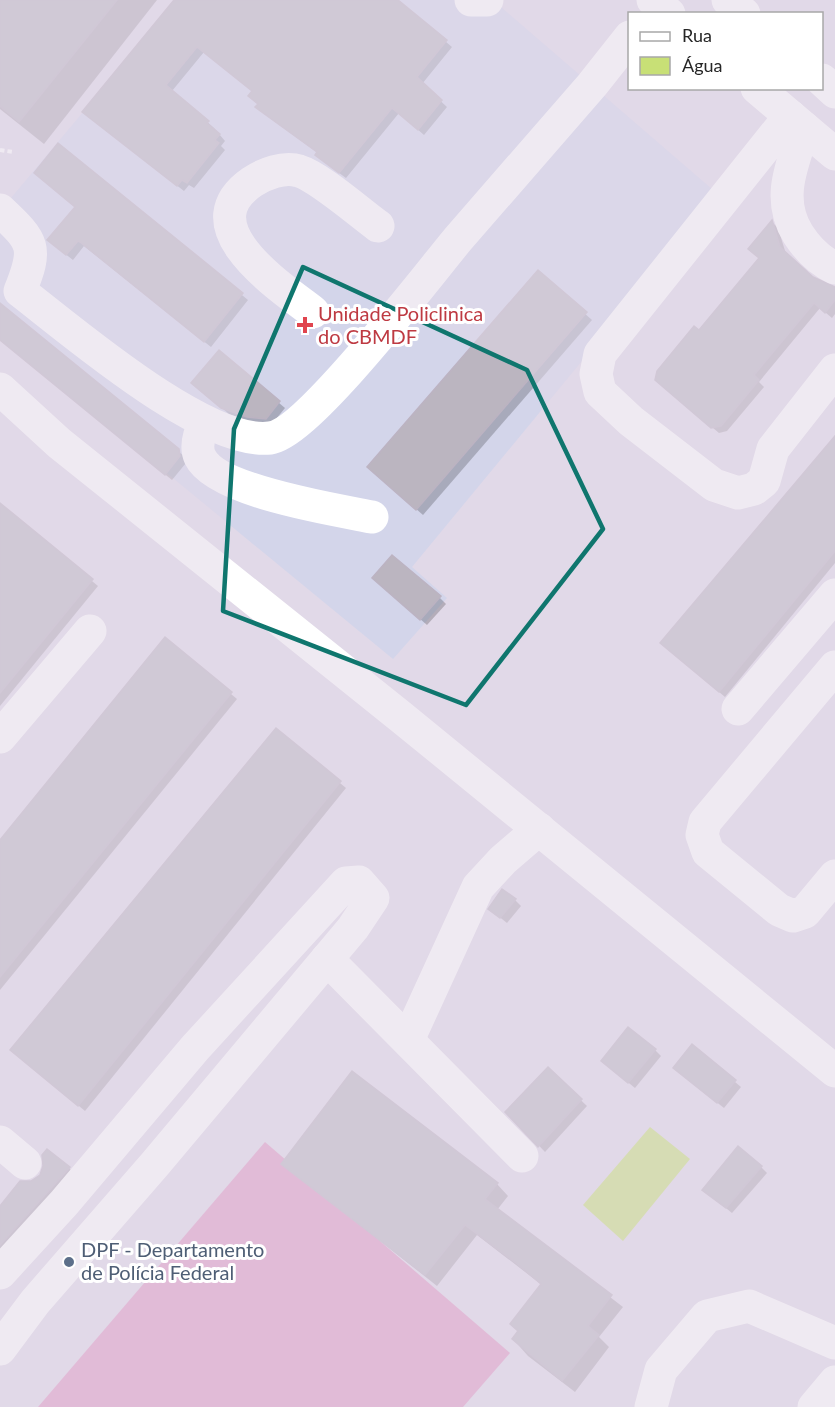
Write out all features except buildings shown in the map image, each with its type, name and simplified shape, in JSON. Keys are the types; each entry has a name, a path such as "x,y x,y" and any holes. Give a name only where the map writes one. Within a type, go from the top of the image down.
{"street":[{"path":"471,0 487,0"},
{"path":"728,0 742,12"},
{"path":"0,210 30,241 32,263 20,291 149,390 205,422 249,436 270,438 288,430 345,375 592,85 628,39"},
{"path":"823,81 835,92"},
{"path":"759,90 835,154"},
{"path":"797,122 785,207 790,221 806,247 835,268"},
{"path":"797,122 600,354 597,384 600,392 631,421 714,485 738,493 754,489 764,481 773,449 835,370"},
{"path":"313,312 277,284 243,251 229,222 231,204 240,190 267,174 282,170 300,171 378,226"},
{"path":"0,389 59,443 539,829 835,1071"},
{"path":"205,422 199,441 201,459 214,471 236,484 312,506 372,517"},
{"path":"738,709 835,595"},
{"path":"0,737 90,631"},
{"path":"835,667 705,822 702,835 708,852 779,910 793,916 805,912 835,876"},
{"path":"408,1040 478,887 503,860 539,829"},
{"path":"0,1273 64,1203 195,1048 346,883 359,882 372,897 372,903 112,1215 35,1302 0,1349"},
{"path":"327,958 522,1156"},
{"path":"0,1142 25,1163"},
{"path":"0,1278 35,1302"},
{"path":"651,1407 661,1370 707,1316 749,1306 835,1343"},
{"path":"814,1407 835,1382"}],"path":[{"path":"0,150 13,152"}],"highlighted area":[{"path":"303,267 527,370 603,529 466,705 223,611 234,429"}],"shaded area":[{"name":"Unidade Policlinica do CBMDF","path":"177,0 493,0 719,195 412,567 447,598 393,659 0,336 0,211"},
{"path":"265,1142 510,1353 463,1407 38,1407"}],"water":[{"path":"650,1127 690,1159 623,1241 583,1205"}],"place":[{"name":"Unidade Policlinica do CBMDF","path":"305,325"},
{"name":"DPF - Departamento de Polícia Federal","path":"69,1262"}]}
